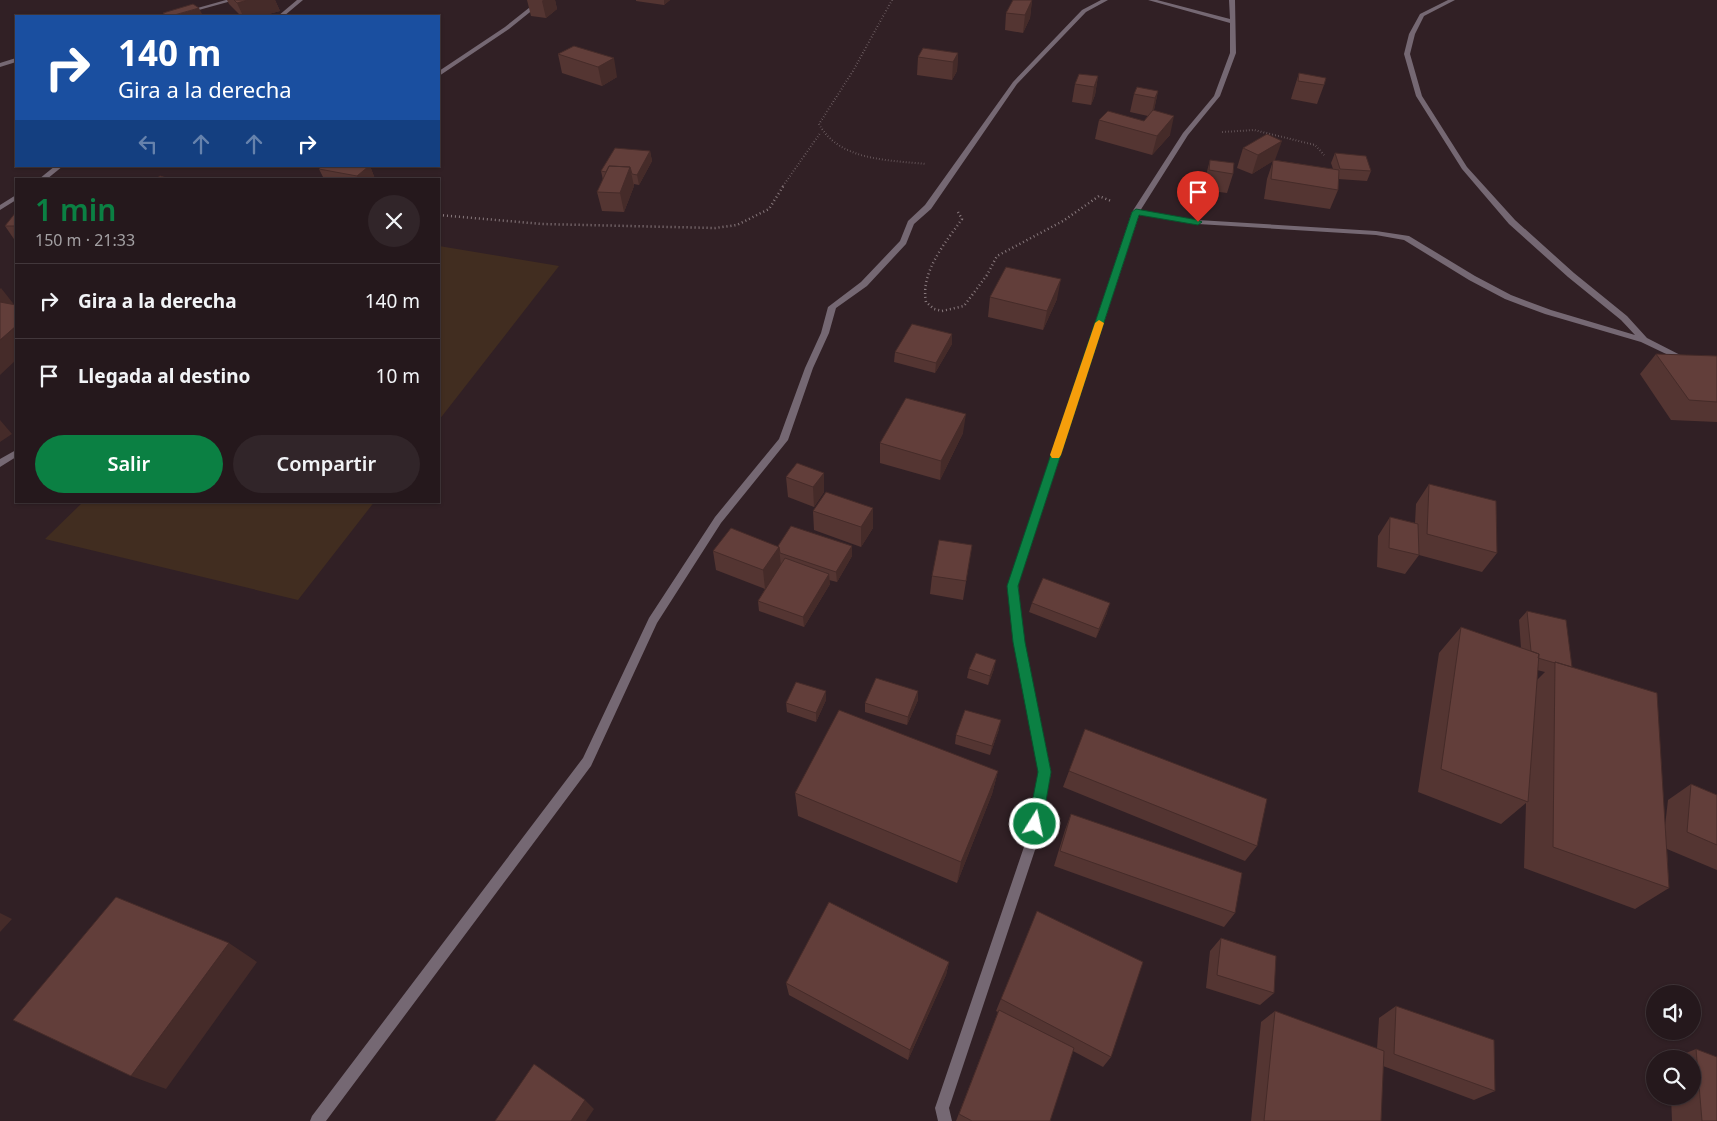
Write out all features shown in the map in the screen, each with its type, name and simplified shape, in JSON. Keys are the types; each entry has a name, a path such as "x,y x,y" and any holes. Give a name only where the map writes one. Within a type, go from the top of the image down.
{"street":[{"path":"176,15 232,0"},
{"path":"282,15 300,0"},
{"path":"440,73 507,28 542,0"},
{"path":"318,1121 587,762 653,621 718,520 783,440 809,368 825,333 832,307 864,284 903,242 911,223 928,207 1015,83 1084,11 1105,0"},
{"path":"1151,0 1233,22"},
{"path":"945,1121 942,1108 1032,841 1045,772 1019,642 1012,586 1136,212 1185,134 1217,96 1233,53 1232,0"},
{"path":"1452,0 1422,16 1412,34 1407,54 1419,96 1464,168 1512,222 1571,275 1624,318 1644,340"},
{"path":"0,65 15,60"},
{"path":"43,178 59,167"},
{"path":"0,208 15,198"},
{"path":"1136,212 1198,222 1376,233 1406,238 1472,278 1508,297 1548,312 1644,340 1693,363"},
{"path":"0,464 15,454"}],"path":[{"path":"892,0 853,71 818,124 821,132 839,147 856,155 956,168"},
{"path":"1185,134 1204,140 1224,131 1254,130 1314,145 1324,155"},
{"path":"440,215 564,226 715,228 737,225 769,209 789,176 821,132"},
{"path":"928,207 955,206 962,219 934,261 926,282 926,303 929,307 942,312 964,306 987,275 996,256 1063,221 1099,196 1136,212"}],"shaded area":[{"path":"440,246 559,266 440,419"},
{"path":"82,503 373,503 298,600 45,539"}],"building":[{"path":"234,0 248,0 237,3"},
{"path":"1013,0 1032,0 1025,15 1006,13"},
{"path":"193,4 199,8 174,15 166,15 163,13"},
{"path":"574,46 614,58 598,67 558,54"},
{"path":"923,48 958,53 953,62 918,57"},
{"path":"1299,73 1326,78 1324,85 1298,81"},
{"path":"1079,74 1098,76 1094,87 1075,84"},
{"path":"1137,87 1158,91 1155,98 1134,94"},
{"path":"1153,110 1174,116 1157,136 1099,120 1108,111 1144,121"},
{"path":"1267,134 1282,141 1258,155 1243,148"},
{"path":"615,148 650,151 637,175 632,174 630,167 609,166 606,172 601,171"},
{"path":"1335,153 1366,156 1371,171 1340,169"},
{"path":"1210,160 1234,163 1233,174 1209,170"},
{"path":"1273,160 1339,170 1338,190 1271,179"},
{"path":"609,166 630,167 620,193 597,192"},
{"path":"321,167 368,167 357,176 319,169"},
{"path":"15,213 15,226 5,226"},
{"path":"1006,267 1061,279 1047,311 990,297"},
{"path":"0,302 15,305 15,327 0,340"},
{"path":"912,324 952,334 936,363 895,352"},
{"path":"1656,354 1717,356 1717,402 1689,400"},
{"path":"906,398 966,414 941,461 880,443"},
{"path":"797,463 824,473 813,487 786,477"},
{"path":"1429,484 1496,501 1497,553 1427,534"},
{"path":"826,492 873,508 861,527 813,511"},
{"path":"1390,517 1418,524 1419,555 1389,548"},
{"path":"791,526 852,546 836,572 780,553 778,546"},
{"path":"731,528 779,547 763,570 713,551"},
{"path":"939,540 972,545 966,581 932,576"},
{"path":"785,558 829,574 803,617 758,601"},
{"path":"1043,578 1110,603 1099,629 1032,603"},
{"path":"1527,611 1566,620 1572,667 1538,658 1539,654 1531,651"},
{"path":"1461,627 1539,654 1528,802 1441,769"},
{"path":"976,653 996,660 990,676 969,669"},
{"path":"1555,662 1657,693 1669,888 1553,847"},
{"path":"876,678 918,691 908,717 865,703"},
{"path":"796,682 826,691 816,713 786,703"},
{"path":"839,710 998,771 961,862 795,793"},
{"path":"965,710 1001,720 992,746 956,735"},
{"path":"1085,729 1267,799 1257,846 1069,771"},
{"path":"1691,784 1717,795 1717,845 1687,832"},
{"path":"1071,814 1242,873 1235,913 1060,851"},
{"path":"116,897 229,943 131,1076 13,1020"},
{"path":"829,902 949,962 910,1050 786,983"},
{"path":"1037,911 1143,962 1111,1057 1001,999"},
{"path":"1221,938 1276,956 1274,993 1217,975"},
{"path":"1396,1006 1494,1040 1495,1091 1394,1054"},
{"path":"999,1010 1074,1048 1050,1121 972,1121 959,1114"},
{"path":"1275,1011 1384,1051 1381,1121 1264,1121"},
{"path":"1701,1051 1717,1057 1717,1121 1702,1121"},
{"path":"534,1064 585,1100 571,1121 495,1121"}],"slow traffic":[{"path":"1055,455 1099,323"}],"route":[{"path":"1035,824 1045,772 1019,642 1012,586 1136,212 1198,222"}]}
